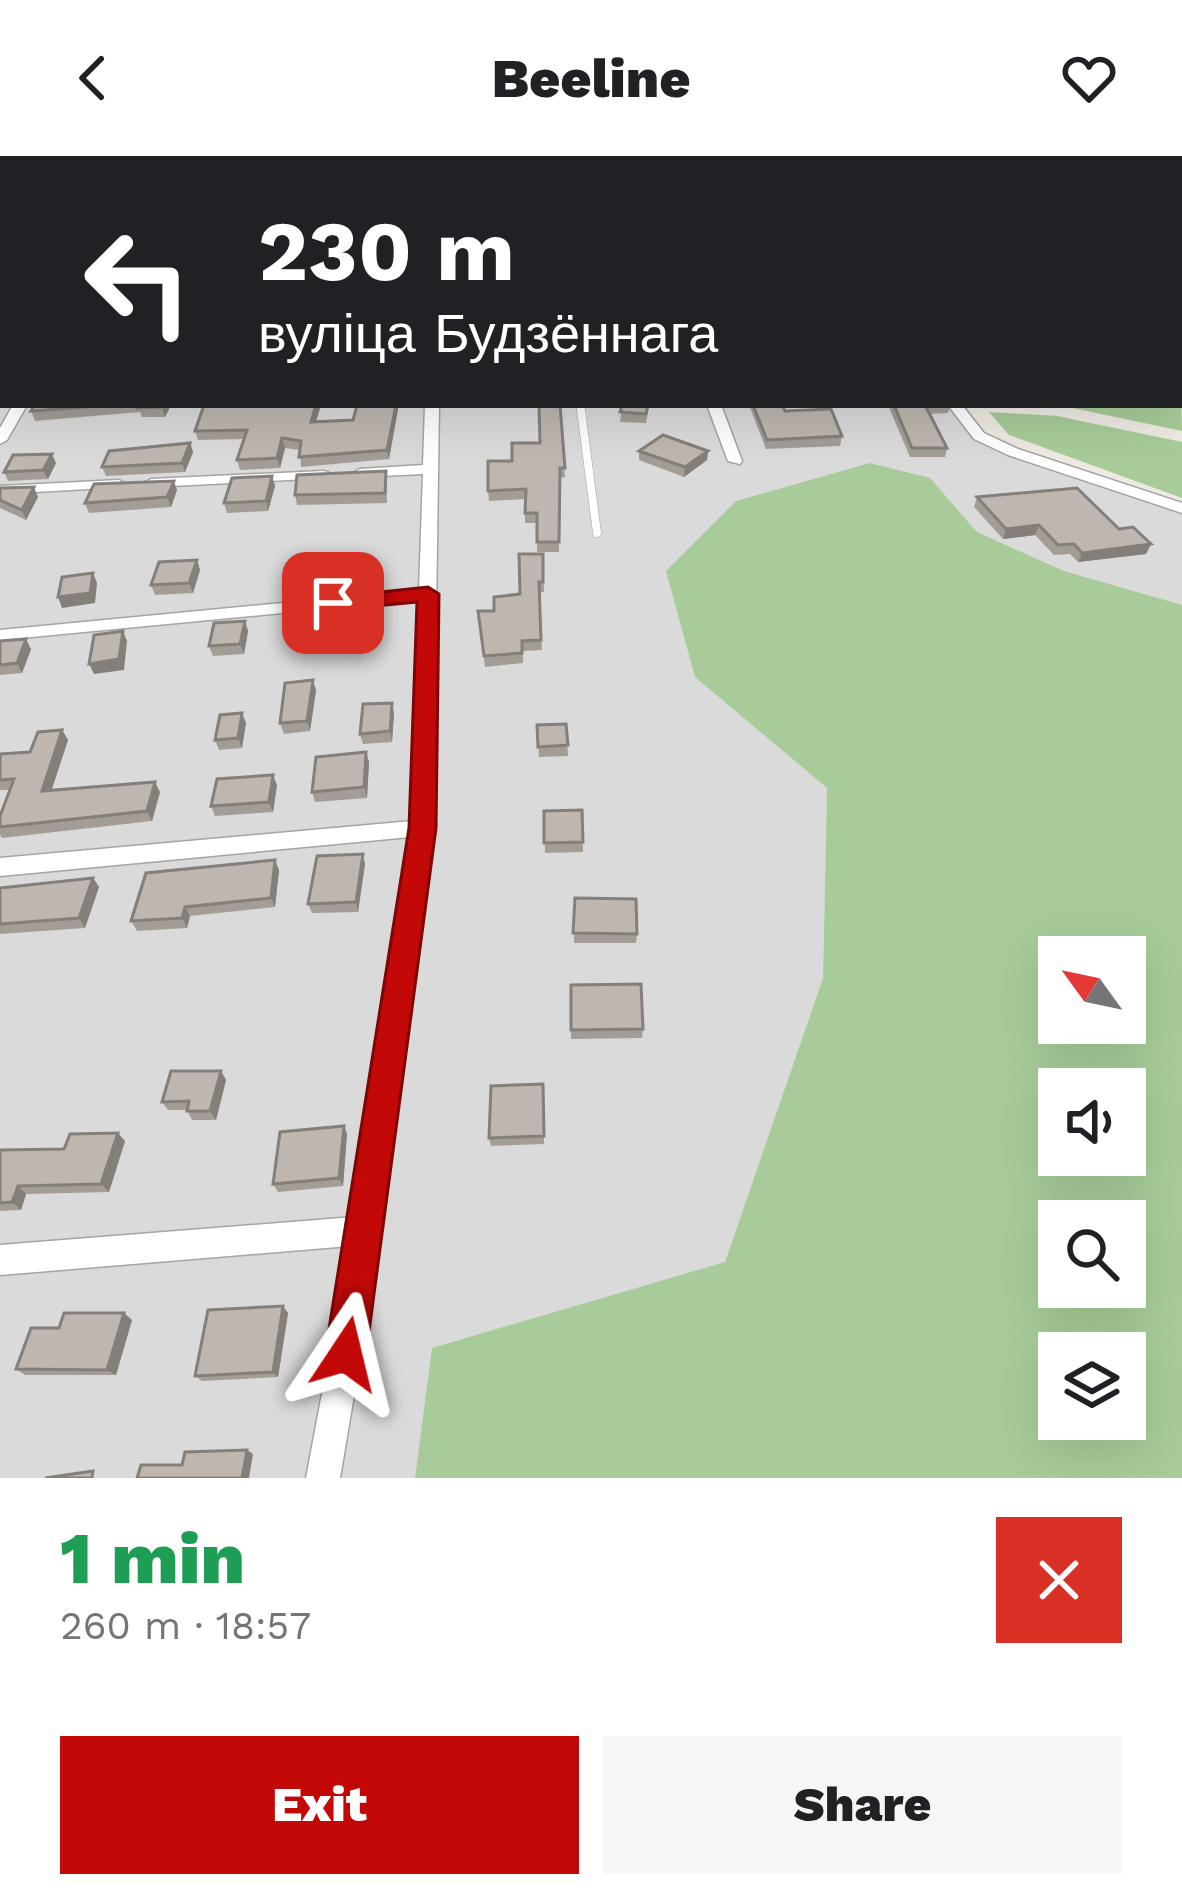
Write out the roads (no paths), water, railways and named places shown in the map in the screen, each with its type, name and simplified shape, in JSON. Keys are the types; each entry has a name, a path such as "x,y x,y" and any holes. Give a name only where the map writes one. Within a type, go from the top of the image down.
{"street":[{"path":"0,440 18,408"},
{"path":"323,1478 368,1230 422,828 432,408"},
{"path":"715,408 735,461"},
{"path":"958,408 980,436 1013,452 1182,508"},
{"path":"0,490 432,469"},
{"path":"0,635 428,594"},
{"path":"0,867 422,828"},
{"path":"0,1260 368,1230"}],"lane":[{"path":"580,408 597,533"}]}
